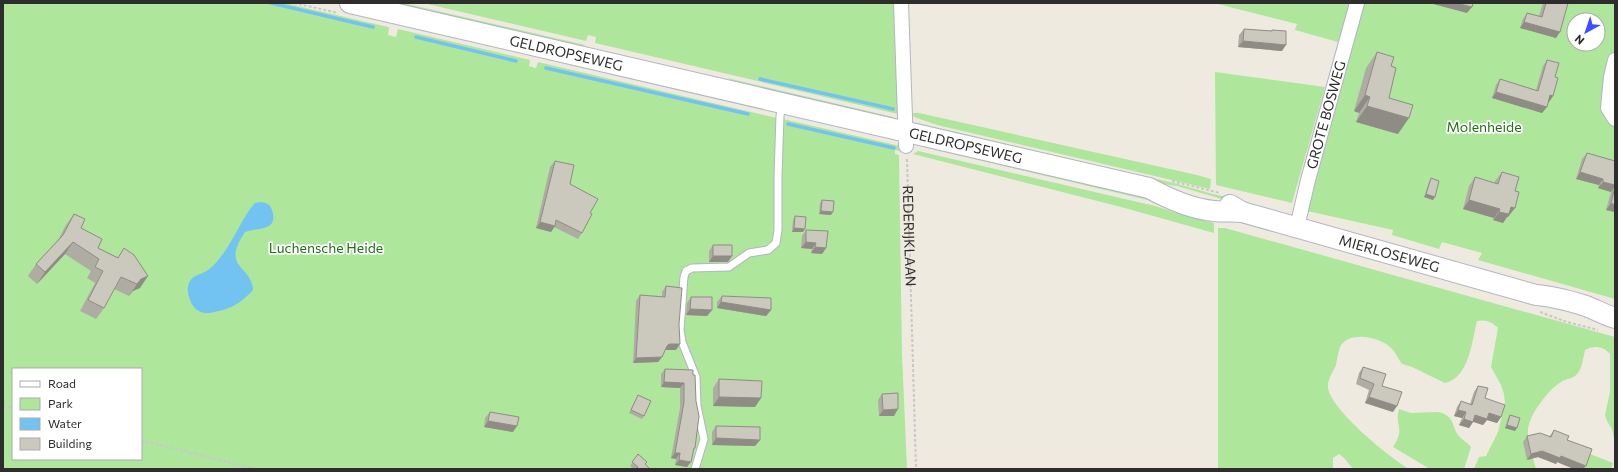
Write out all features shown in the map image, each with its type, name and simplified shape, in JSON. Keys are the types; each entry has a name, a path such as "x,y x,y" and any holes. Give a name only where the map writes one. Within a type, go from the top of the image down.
{"main road":[{"name":"GELDROPSEWEG","path":"350,3 782,103 906,138 1148,188 1176,188 1214,205"},
{"name":"MIERLOSEWEG","path":"1214,205 1536,295 1550,296 1609,316"}],"street":[{"path":"901,3 906,138"},
{"name":"GROTE BOSWEG","path":"1297,227 1308,180 1357,3"},
{"path":"1615,56 1608,108 1615,119"}],"lane":[{"path":"695,469 704,439 697,406 696,376 682,342 680,330 684,277 686,271 692,268 729,267 749,253 768,250 776,243 778,230 780,116 782,103"}],"path":[{"name":"REDERIJKLAAN","path":"906,138 916,469"},
{"path":"142,440 255,469"}],"green space":[{"name":"Luchensche Heide","path":"3,3 285,3 389,27 388,35 396,37 398,29 530,60 529,66 536,68 538,62 777,118 776,126 780,127 783,119 900,146 903,152 895,150 895,154 899,155 902,354 907,469 3,469"},
{"path":"380,3 403,3 585,45 578,49"},
{"path":"423,3 899,3 898,114 595,43 596,37 588,35 586,41"},
{"name":"Molenheide","path":"1214,3 1615,3 1615,299 1478,260 1482,253 1442,242 1439,249 1392,235 1393,230 1298,209 1344,39 1340,37 1338,42 1295,30 1297,24"},
{"path":"1215,72 1325,87 1292,203 1216,185"},
{"path":"727,78 893,117 887,121 748,89"},
{"path":"912,113 919,113 1197,175 1211,179 1210,189 937,125 914,117"},
{"path":"917,123 1178,184 1245,201 1247,205 1246,206 1177,186 1149,182 921,129"},
{"path":"928,144 1229,217 1288,235 923,147"},
{"path":"918,151 1155,206 1214,223 1214,233 1121,207 913,154"},
{"path":"1218,228 1225,228 1615,337 1615,444 1612,429 1605,415 1610,392 1610,354 1605,349 1591,347 1585,350 1582,364 1577,374 1564,380 1550,391 1535,410 1529,424 1528,435 1536,469 1474,469 1479,457 1486,456 1498,432 1505,403 1501,385 1491,367 1498,328 1489,322 1480,320 1477,321 1471,348 1464,366 1453,380 1445,383 1412,367 1402,364 1395,352 1380,341 1365,337 1350,338 1340,347 1336,365 1328,382 1328,388 1332,398 1350,421 1362,433 1388,455 1409,469 1353,469 1339,454 1333,458 1333,469 1218,469"},
{"path":"1399,409 1411,413 1438,412 1448,416 1459,436 1471,447 1464,469 1430,469 1393,447 1399,435"},
{"path":"1590,454 1613,463 1611,469 1582,469 1585,467"}],"water":[{"path":"255,203 267,203 270,206 273,217 272,222 266,227 245,232 238,244 236,253 236,260 248,276 253,290 240,302 226,309 208,313 203,313 197,310 188,294 188,285 191,279 208,270 217,262 250,209"}],"building":[{"path":"1456,3 1473,3 1472,7"},
{"path":"1546,3 1568,3 1560,32 1524,22 1527,13 1542,17"},
{"path":"1244,29 1286,31 1286,45 1243,41"},
{"path":"1377,52 1394,57 1391,66 1396,68 1389,98 1413,105 1409,118 1367,106 1370,97 1365,95"},
{"path":"1547,60 1559,63 1555,77 1558,78 1553,96 1550,95 1547,107 1496,92 1500,79 1538,91"},
{"path":"1587,153 1615,161 1615,185 1603,182 1603,179 1580,172"},
{"path":"555,161 574,165 570,184 598,199 590,213 592,214 582,233 556,220 555,226 540,222"},
{"path":"1502,172 1519,177 1515,191 1519,192 1515,208 1511,207 1509,214 1499,212 1500,209 1469,200 1475,177 1498,184"},
{"path":"1431,178 1439,181 1435,197 1426,194"},
{"path":"1615,187 1615,205 1611,203"},
{"path":"822,200 834,201 833,212 821,211"},
{"path":"74,214 85,219 81,228 102,239 98,248 118,258 124,248 134,255 148,276 141,279 137,284 121,277 104,308 88,300 103,271 95,267 99,259 73,242 45,272 36,264 63,235"},
{"path":"795,216 806,217 805,229 794,228"},
{"path":"806,230 828,231 826,248 815,247 816,243 806,242"},
{"path":"713,245 732,245 732,256 713,256"},
{"path":"666,286 682,288 679,324 680,344 669,344 662,357 636,358 640,295 665,297"},
{"path":"722,296 771,298 771,310 721,302"},
{"path":"691,297 712,297 712,310 690,309"},
{"path":"1363,367 1386,374 1382,386 1402,392 1397,406 1369,397 1374,384 1360,378"},
{"path":"665,369 693,370 693,375 695,375 696,401 699,416 695,448 691,462 679,460 680,453 675,453 684,402 684,383 664,382"},
{"path":"719,379 762,381 761,398 719,397"},
{"path":"1478,386 1488,388 1485,398 1505,405 1501,417 1489,413 1487,419 1475,415 1473,422 1464,419 1466,412 1458,410 1461,401 1472,405"},
{"path":"898,393 898,409 883,410 882,394"},
{"path":"638,395 651,401 644,416 631,410"},
{"path":"490,412 519,417 517,426 488,421"},
{"path":"1510,415 1520,418 1517,428 1507,425"},
{"path":"716,426 760,427 760,440 716,438"},
{"path":"1554,430 1569,436 1567,440 1592,449 1586,466 1561,456 1560,458 1542,451 1531,454 1527,436 1540,433 1551,437"},
{"path":"638,454 647,462 645,464 649,469 636,469 638,467 632,462"}],"waterway":[{"path":"271,3 373,27"},
{"path":"416,37 516,61"},
{"path":"546,68 748,114"},
{"path":"760,79 893,109"},
{"path":"788,124 894,148"}]}
